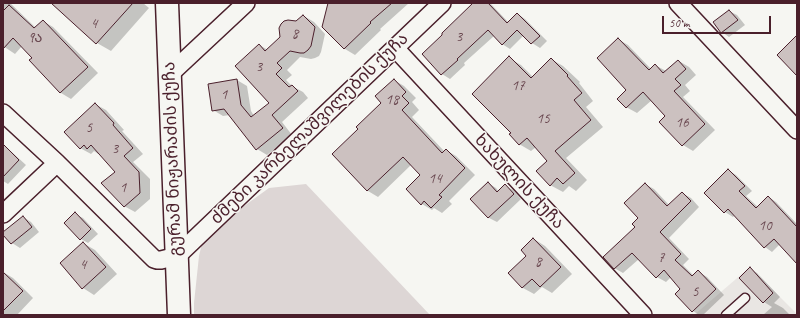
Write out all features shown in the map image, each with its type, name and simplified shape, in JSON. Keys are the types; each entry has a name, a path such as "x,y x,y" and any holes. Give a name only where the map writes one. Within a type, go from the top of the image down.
{"street":[{"name":"გურამ ნიჟარაძის ქუჩა","path":"167,3 179,315"},
{"path":"170,74 246,3"},
{"name":"ძმები კარბელაშვილების ქუჩა","path":"177,256 442,3"},
{"path":"678,3 797,130"},
{"name":"ხახულის ქუჩა","path":"395,48 643,315"},
{"path":"3,113 57,163 154,258 161,260 177,256"},
{"path":"3,214 57,163"}],"lane":[{"path":"726,315 745,298"}],"shaded area":[{"path":"306,184 430,315 194,315 199,256 204,235 269,188"},
{"path":"750,267 797,315 694,315"}],"building":[{"path":"51,3 133,3 96,44"},
{"path":"328,3 392,3 370,22 371,23 344,49 322,27"},
{"path":"473,3 488,3 507,23 517,13 540,36 531,44 517,30 502,45 488,30 441,75 422,54"},
{"path":"9,5 34,28 43,20 88,67 60,93 29,60 32,58 13,38 3,49 3,11"},
{"path":"729,10 738,20 721,33 713,22"},
{"path":"303,15 315,27 311,46 304,53 290,51 277,63 282,68 276,74 289,87 292,85 298,91 272,115 283,128 256,150 224,109 212,111 208,84 237,79 241,105 251,117 269,103 235,66 259,44 265,51 280,37 279,28 284,21 296,21"},
{"path":"797,35 797,76 777,55"},
{"path":"618,38 649,70 655,64 663,73 678,60 686,69 675,79 681,85 674,91 705,124 682,146 659,122 665,116 643,92 626,108 617,99 626,90 597,58"},
{"path":"509,56 531,78 551,58 568,75 567,76 582,93 574,100 591,120 555,151 575,173 563,184 557,178 550,186 536,171 547,161 527,138 519,145 509,134 511,133 472,94"},
{"path":"394,79 406,92 402,96 409,103 402,110 442,153 446,149 465,168 439,195 442,197 431,208 424,201 421,205 406,189 420,175 403,157 367,191 332,154 358,129 356,127 381,103 375,96"},
{"path":"95,103 114,123 113,125 133,148 124,156 139,172 140,193 124,207 101,183 115,172 91,145 87,149 84,145 80,149 64,132"},
{"path":"3,144 19,160 3,177"},
{"path":"728,169 745,186 739,191 756,208 768,196 797,227 797,264 774,239 764,248 728,209 724,213 704,193"},
{"path":"488,182 497,192 505,184 514,194 488,218 470,199"},
{"path":"645,183 667,206 682,192 691,201 660,232 681,254 675,260 692,276 698,270 716,289 692,312 675,294 680,289 664,270 656,278 632,253 614,269 603,257 635,227 632,224 638,218 624,203"},
{"path":"75,212 91,229 80,240 64,223"},
{"path":"23,216 32,227 11,244 3,235 3,232"},
{"path":"533,238 561,267 540,287 532,279 522,288 508,273 526,256 521,250"},
{"path":"83,242 106,267 82,289 60,263"},
{"path":"750,267 773,293 763,303 739,278"},
{"path":"3,272 23,291 3,311"}]}
